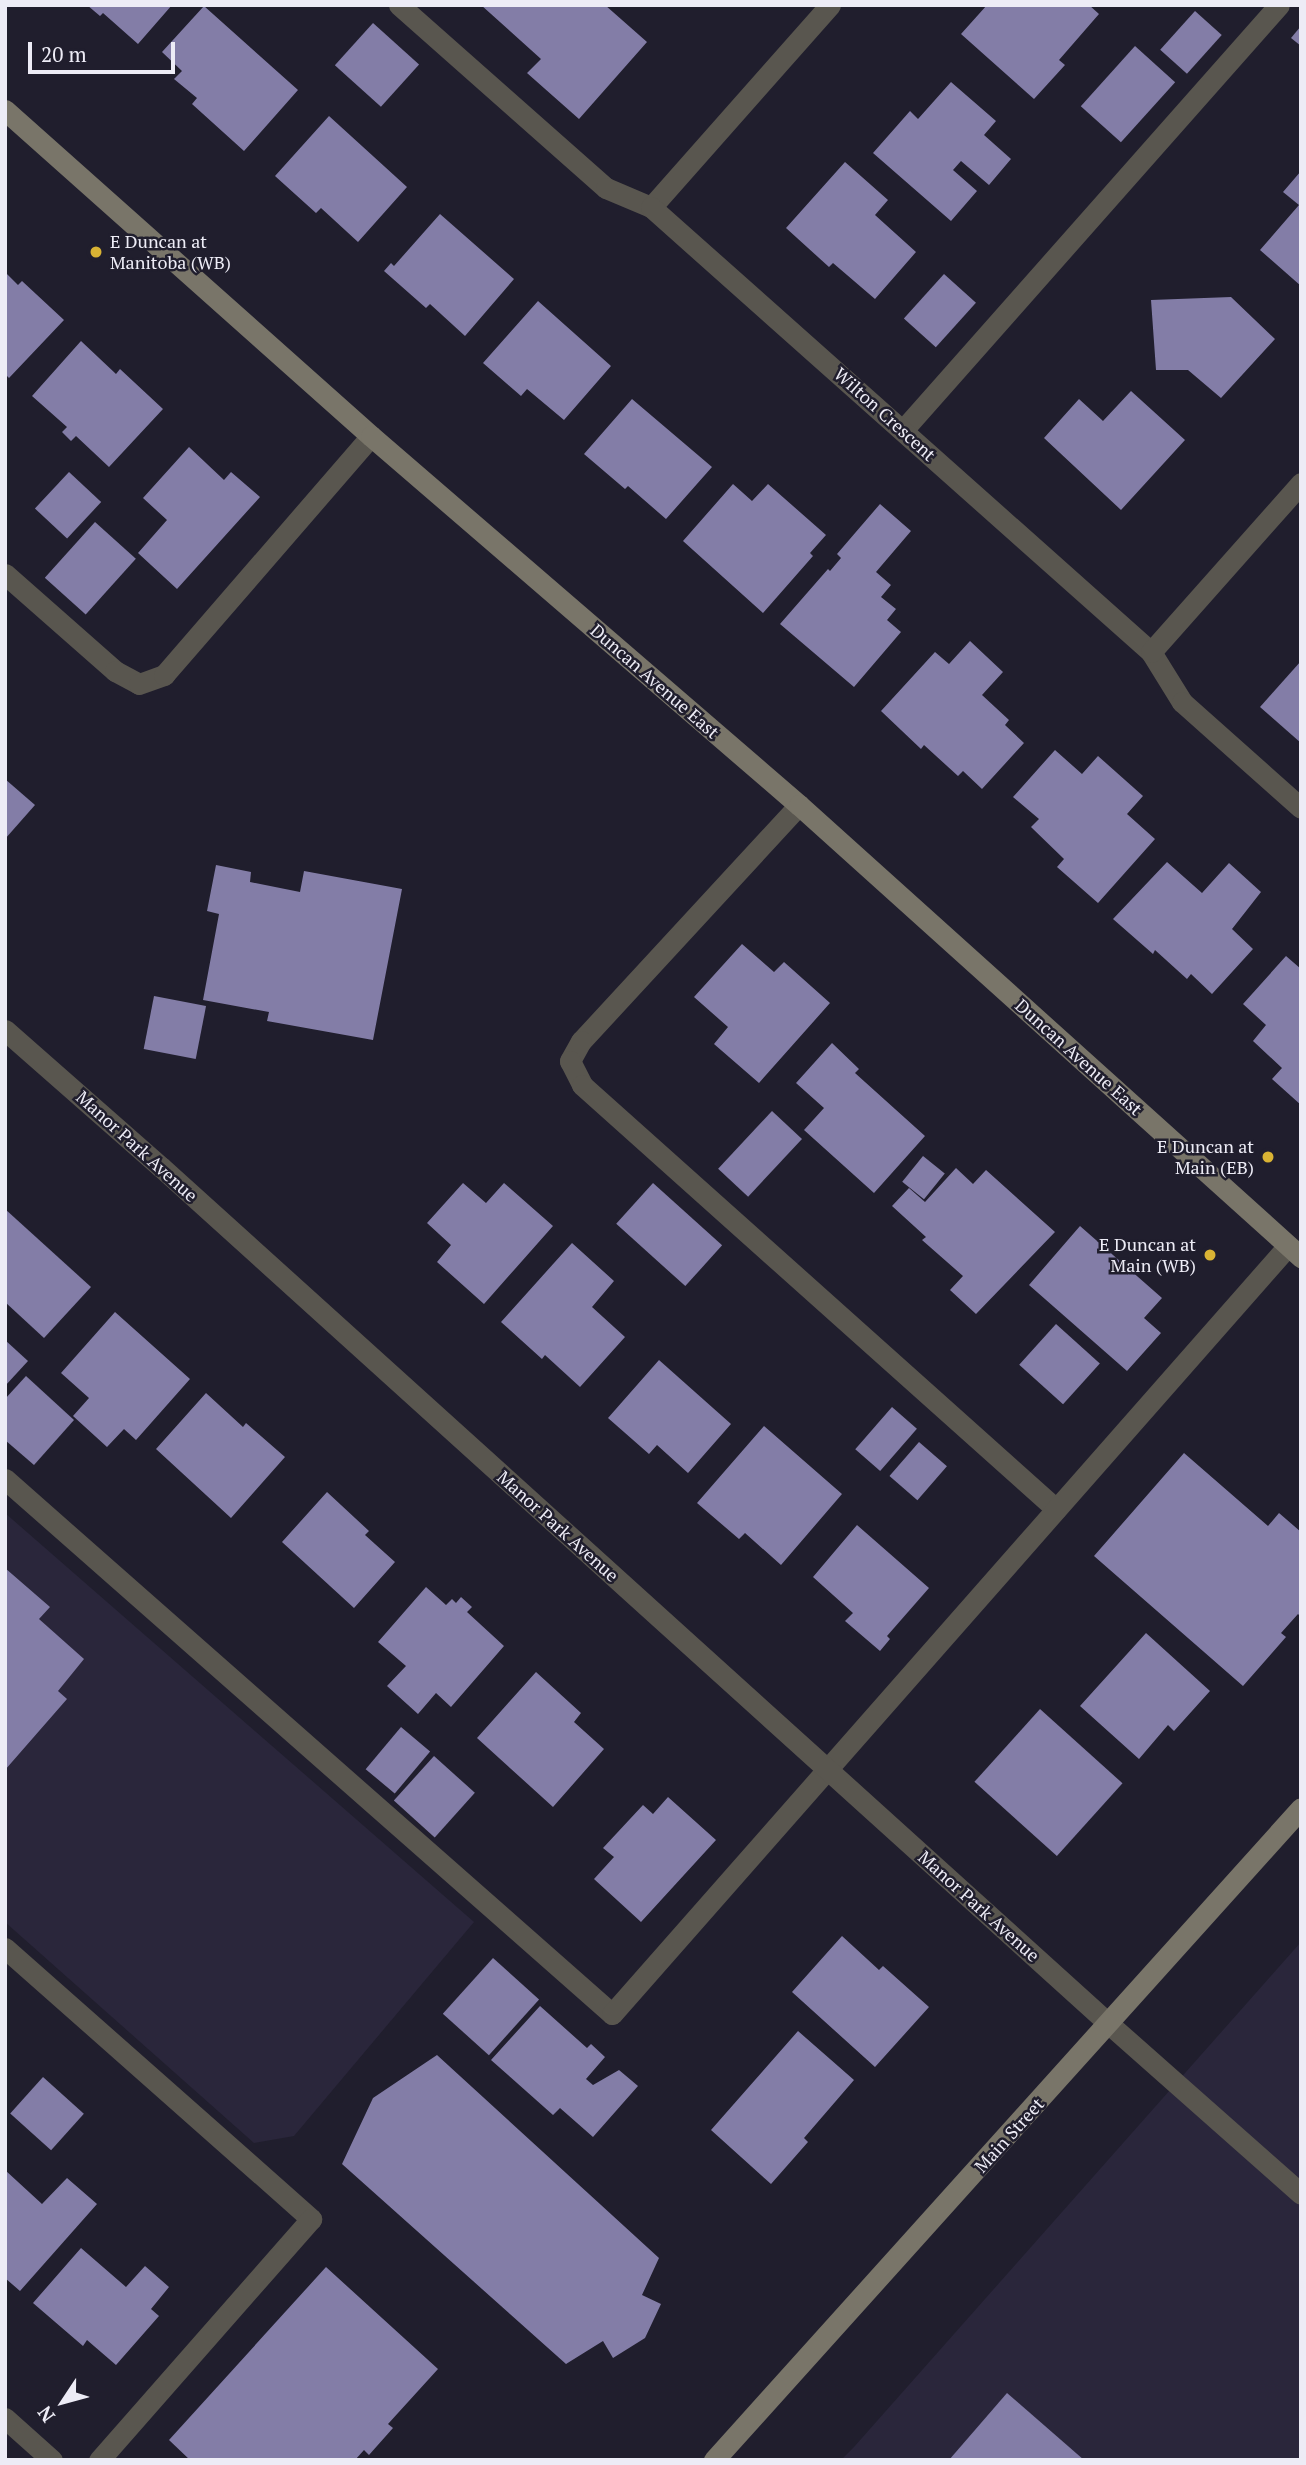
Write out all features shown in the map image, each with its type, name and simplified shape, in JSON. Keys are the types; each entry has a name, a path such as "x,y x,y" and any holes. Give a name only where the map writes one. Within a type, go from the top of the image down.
{"street":[{"name":"Wilton Crescent","path":"399,5 606,188 651,207 902,430 1151,652 1182,702 1301,808"},
{"path":"651,207 830,5"},
{"path":"902,430 1279,5"},
{"name":"Duncan Avenue East","path":"5,110 370,436 799,805 1295,1251"},
{"path":"5,574 116,671 139,684 164,675 370,436"},
{"path":"1151,652 1301,483"},
{"path":"799,805 581,1041 570,1061 582,1085 1056,1509"},
{"name":"Manor Park Avenue","path":"5,1030 161,1167 1109,2024 1301,2194"},
{"path":"5,1479 612,2014 1056,1509 1295,1251"},
{"name":"Main Street","path":"714,2460 1301,1808"},
{"path":"5,1948 311,2218 99,2460"},
{"path":"5,2418 52,2460"}],"shaded area":[{"path":"5,1513 474,1922 294,2136 254,2143 5,1922"},
{"path":"1301,1942 1301,2460 841,2460 854,2447"}],"building":[{"path":"87,5 172,5 138,44 103,13 100,16"},
{"path":"481,5 605,5 647,42 579,119 527,73 541,59"},
{"path":"987,5 1089,5 1099,14 1059,60 1065,65 1034,99 961,34"},
{"path":"204,6 298,90 244,151 192,104 197,98 174,79 182,71 162,52"},
{"path":"1195,11 1222,35 1187,74 1160,50"},
{"path":"373,23 419,64 381,107 335,65"},
{"path":"1301,26 1301,46 1291,38"},
{"path":"1135,46 1175,82 1121,142 1081,106"},
{"path":"951,82 996,121 984,135 1011,159 989,185 961,161 953,170 977,191 951,221 873,153 910,111 918,119"},
{"path":"329,116 407,187 358,242 321,208 316,213 275,176"},
{"path":"845,162 888,200 875,215 916,252 875,299 833,263 829,267 786,228"},
{"path":"1301,171 1301,286 1260,250 1299,205 1283,192"},
{"path":"440,214 514,279 465,336 430,304 426,308 384,271 391,263 394,266"},
{"path":"5,272 18,285 22,281 64,320 9,378 5,374"},
{"path":"944,274 976,303 936,347 904,319"},
{"path":"1231,297 1275,339 1221,398 1188,370 1156,370 1151,300"},
{"path":"538,301 611,366 564,420 527,389 521,396 483,363"},
{"path":"81,341 116,374 120,369 163,409 109,467 76,436 71,441 62,432 67,427 32,396"},
{"path":"1131,391 1185,440 1121,510 1044,438 1079,399 1103,421"},
{"path":"632,399 712,467 666,519 628,486 625,489 584,454"},
{"path":"189,447 224,480 231,472 260,497 177,589 138,553 167,520 143,498"},
{"path":"69,472 101,502 67,539 35,509"},
{"path":"733,484 752,501 768,484 826,535 810,553 813,556 763,613 683,541"},
{"path":"880,504 911,531 876,572 891,585 881,597 896,609 887,620 901,632 854,687 780,624 841,558 837,554"},
{"path":"95,522 136,559 86,615 45,578"},
{"path":"970,641 1003,672 982,695 1009,720 1005,725 1024,743 982,789 963,771 958,776 924,745 921,749 881,711 935,652 949,664"},
{"path":"1301,661 1301,743 1260,707"},
{"path":"1055,750 1082,774 1098,756 1143,796 1127,814 1155,839 1098,903 1057,867 1064,859 1031,827 1039,819 1013,797"},
{"path":"5,779 35,805 5,839"},
{"path":"1167,862 1202,893 1229,863 1261,892 1232,929 1253,949 1212,994 1191,974 1187,979 1155,950 1153,954 1113,919"},
{"path":"216,865 251,872 250,882 300,892 304,871 402,889 373,1040 267,1021 269,1012 203,1000 219,914 207,911"},
{"path":"742,944 774,972 784,962 830,1003 759,1083 714,1044 728,1027 694,997"},
{"path":"1286,956 1301,969 1301,1105 1272,1079 1282,1068 1253,1041 1266,1025 1243,1004"},
{"path":"154,996 206,1006 196,1059 144,1049"},
{"path":"832,1043 859,1069 855,1073 925,1136 874,1193 804,1130 824,1108 796,1083"},
{"path":"772,1111 802,1139 748,1197 718,1169"},
{"path":"923,1156 945,1174 924,1199 902,1182"},
{"path":"956,1168 973,1184 986,1170 1055,1232 976,1314 950,1290 963,1276 922,1240 926,1237 892,1206 909,1188 925,1202"},
{"path":"463,1183 486,1203 504,1183 553,1226 484,1304 437,1262 451,1245 427,1223"},
{"path":"653,1183 722,1245 685,1286 616,1224"},
{"path":"5,1209 91,1287 44,1338 5,1302"},
{"path":"1080,1226 1162,1298 1144,1318 1161,1333 1127,1371 1029,1285"},
{"path":"572,1243 614,1281 592,1307 625,1337 580,1387 545,1355 542,1359 501,1322"},
{"path":"115,1312 190,1379 136,1440 124,1429 107,1447 73,1416 89,1398 61,1373"},
{"path":"1056,1324 1100,1363 1063,1404 1019,1365"},
{"path":"5,1340 28,1361 5,1386"},
{"path":"659,1360 731,1424 688,1473 657,1445 649,1454 608,1418"},
{"path":"26,1376 74,1420 34,1465 5,1440 5,1399"},
{"path":"206,1393 243,1427 246,1423 285,1457 231,1518 156,1449"},
{"path":"892,1407 917,1429 880,1471 855,1449"},
{"path":"764,1426 842,1494 781,1565 745,1533 739,1539 697,1503"},
{"path":"919,1442 947,1466 917,1500 889,1476"},
{"path":"1184,1453 1268,1526 1279,1513 1301,1532 1301,1617 1298,1614 1281,1633 1286,1637 1243,1686 1094,1556"},
{"path":"327,1492 369,1531 365,1535 395,1562 354,1608 282,1542"},
{"path":"857,1525 929,1588 887,1636 890,1639 880,1651 845,1621 853,1613 813,1577"},
{"path":"5,1568 50,1607 39,1619 84,1659 58,1691 67,1699 5,1770"},
{"path":"426,1587 446,1605 452,1599 456,1603 461,1597 472,1607 467,1612 504,1646 451,1707 436,1693 418,1714 387,1686 406,1666 378,1642"},
{"path":"1146,1633 1210,1691 1174,1731 1168,1725 1139,1759 1080,1706"},
{"path":"536,1672 581,1713 574,1722 604,1749 553,1807 477,1738"},
{"path":"1040,1709 1122,1783 1057,1856 974,1782"},
{"path":"401,1727 430,1751 395,1794 366,1769"},
{"path":"434,1756 475,1793 435,1837 394,1801"},
{"path":"668,1797 716,1840 641,1922 594,1879 614,1857 603,1848 643,1805 653,1814"},
{"path":"842,1936 879,1970 883,1966 929,2007 875,2067 792,1992"},
{"path":"493,1958 539,1999 489,2055 443,2014"},
{"path":"540,2006 587,2048 591,2044 605,2057 586,2079 593,2085 619,2070 638,2086 593,2137 560,2108 553,2115 491,2060"},
{"path":"798,2031 854,2080 804,2138 808,2142 771,2184 711,2130"},
{"path":"437,2055 659,2258 642,2295 661,2304 645,2338 613,2358 603,2341 566,2364 342,2164 373,2098"},
{"path":"43,2077 84,2114 51,2150 10,2113"},
{"path":"5,2170 42,2204 67,2178 97,2204 20,2291 5,2278"},
{"path":"81,2248 126,2287 145,2266 169,2287 151,2309 159,2316 116,2365 87,2340 83,2346 33,2303"},
{"path":"326,2267 438,2369 388,2424 393,2428 369,2455 364,2450 355,2460 190,2460 169,2440"},
{"path":"1007,2393 1084,2460 949,2460"}],"place":[{"name":"E Duncan at Manitoba (WB)","path":"96,252"},
{"name":"E Duncan at Main (EB)","path":"1268,1157"},
{"name":"E Duncan at Main (WB)","path":"1210,1255"}]}
